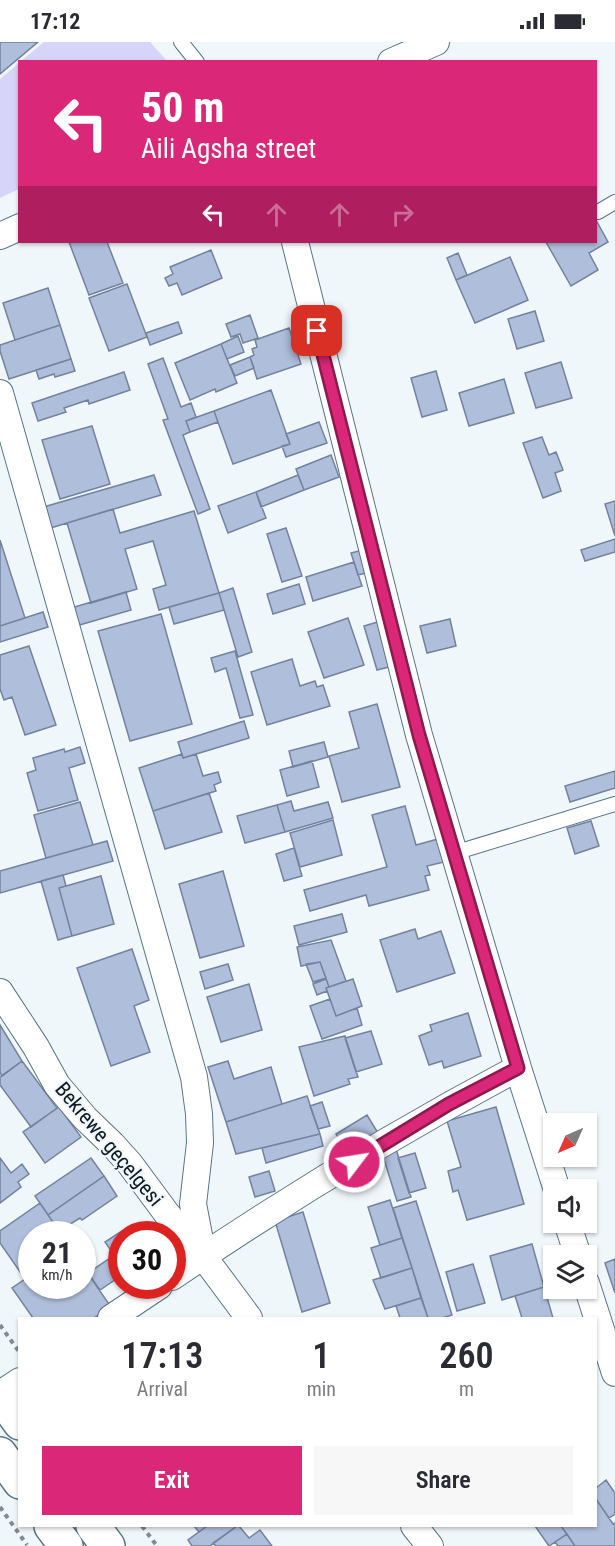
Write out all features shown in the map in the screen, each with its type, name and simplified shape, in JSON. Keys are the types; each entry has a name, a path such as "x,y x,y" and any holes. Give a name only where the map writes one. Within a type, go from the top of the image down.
{"main road":[{"path":"0,1395 18,1420"},
{"path":"0,1455 18,1479"},
{"path":"52,1527 66,1546"},
{"path":"94,1527 108,1546"}],"street":[{"path":"396,60 436,42"},
{"path":"0,236 18,228"},
{"path":"295,243 419,735 553,1179"},
{"path":"0,393 194,1077 200,1143 193,1204 203,1256"},
{"name":"Bekrewe geçelgesi","path":"0,992 36,1047 57,1085 85,1118 130,1164 248,1317"},
{"path":"186,1268 258,1219 449,1104 518,1068"},
{"path":"112,1317 140,1299"},
{"path":"591,1299 597,1317"},
{"path":"597,1317 615,1373"},
{"path":"0,1395 18,1382"},
{"path":"415,1527 430,1546"}],"lane":[{"path":"181,42 195,60"},
{"path":"598,212 615,202"},
{"path":"454,853 615,804"}],"path":[{"path":"0,1325 18,1350"},
{"path":"0,1507 27,1546"},
{"path":"143,1527 157,1546"}],"shaded area":[{"path":"44,42 150,42 166,60 22,60"},
{"path":"18,64 18,189 0,198 0,79"}],"building":[{"path":"0,42 38,42 0,74"},
{"path":"597,222 608,242 589,253 598,270 571,286 547,243 597,243"},
{"path":"69,243 107,243 123,283 89,295"},
{"path":"211,250 222,278 182,295 177,283 169,286 165,278 173,274 170,267"},
{"path":"458,253 467,275 456,280 447,258"},
{"path":"510,257 528,300 475,323 456,280"},
{"path":"127,284 147,337 109,351 89,298"},
{"path":"48,288 60,325 15,340 3,303"},
{"path":"535,311 544,341 517,349 508,319"},
{"path":"250,315 258,338 243,343 240,334 231,337 226,324"},
{"path":"178,322 182,333 150,345 146,333"},
{"path":"60,325 71,359 9,379 0,345"},
{"path":"289,328 301,364 257,379 250,357 254,355 252,349 257,347 255,340"},
{"path":"238,336 244,352 227,359 221,344"},
{"path":"221,344 237,383 216,392 215,389 190,400 175,363"},
{"path":"250,357 254,368 235,376 230,365"},
{"path":"163,358 181,407 191,403 196,417 186,421 190,432 183,435 210,509 198,514 163,420 168,419 148,364"},
{"path":"71,359 75,371 39,379 36,370"},
{"path":"561,362 572,398 536,408 525,373"},
{"path":"436,371 447,410 422,417 411,378"},
{"path":"124,372 130,390 89,404 88,400 64,408 66,412 38,421 32,403"},
{"path":"504,379 514,413 469,426 459,393"},
{"path":"271,390 290,444 233,464 214,411"},
{"path":"214,411 218,422 190,432 186,421"},
{"path":"319,422 327,443 286,457 282,446 290,444 286,434"},
{"path":"92,426 110,484 60,499 42,440"},
{"path":"542,437 549,455 556,452 563,470 555,473 561,491 543,498 523,443"},
{"path":"331,455 339,477 304,490 296,469"},
{"path":"154,475 161,495 47,529 40,508"},
{"path":"298,475 304,490 261,507 256,492"},
{"path":"256,492 266,518 228,533 218,506"},
{"path":"615,501 615,536 605,504"},
{"path":"113,509 120,533 194,511 219,593 159,610 153,589 166,585 153,541 125,549 137,589 91,603 67,523"},
{"path":"286,528 302,576 282,582 267,534"},
{"path":"615,539 615,552 585,561 581,550"},
{"path":"0,540 25,618 0,626"},
{"path":"363,550 370,572 358,575 351,553"},
{"path":"354,562 362,586 313,601 306,577"},
{"path":"299,584 305,604 273,614 267,594"},
{"path":"233,588 252,652 238,657 219,593"},
{"path":"126,592 131,610 76,626 71,608"},
{"path":"219,593 224,610 174,624 169,607"},
{"path":"43,612 48,627 0,642 0,626"},
{"path":"161,614 192,724 130,741 98,631"},
{"path":"348,618 364,665 324,678 308,632"},
{"path":"450,619 456,646 427,653 420,626"},
{"path":"381,621 393,666 377,670 364,626"},
{"path":"29,646 56,725 25,735 12,697 4,700 0,689 0,655"},
{"path":"235,651 253,715 240,718 226,668 215,672 211,658"},
{"path":"292,659 300,686 315,681 317,687 323,685 330,706 267,725 251,672"},
{"path":"377,704 400,787 342,802 329,756 359,748 349,712"},
{"path":"244,721 249,738 183,758 178,742"},
{"path":"324,742 328,757 293,767 289,751"},
{"path":"80,747 85,763 69,768 78,800 38,811 27,773 36,770 33,758"},
{"path":"182,754 183,758 196,754 203,776 218,772 221,782 214,785 216,791 153,811 139,768"},
{"path":"312,761 319,787 287,796 280,770"},
{"path":"615,771 615,788 570,802 565,786"},
{"path":"209,793 222,832 165,849 153,811"},
{"path":"291,801 294,811 328,802 333,818 285,832 277,805"},
{"path":"80,802 93,845 46,858 34,815"},
{"path":"277,805 285,832 245,843 237,816"},
{"path":"405,806 416,845 438,839 444,862 427,866 430,875 425,876 429,890 369,906 366,895 310,911 304,890 387,867 372,815"},
{"path":"333,820 342,855 300,867 290,833"},
{"path":"591,821 599,846 575,854 567,828"},
{"path":"107,841 113,861 0,893 0,871"},
{"path":"294,848 302,876 284,881 276,854"},
{"path":"223,871 244,946 200,958 179,884"},
{"path":"63,875 66,886 59,888 72,936 58,940 41,881"},
{"path":"101,876 114,924 72,936 59,888"},
{"path":"342,914 347,932 299,945 294,926"},
{"path":"415,929 418,939 441,931 455,973 397,992 380,940"},
{"path":"331,940 346,981 329,987 320,962 301,966 297,947"},
{"path":"132,949 149,1000 134,1006 150,1052 111,1066 77,968"},
{"path":"320,962 326,978 313,982 306,964"},
{"path":"228,964 233,980 205,989 200,972"},
{"path":"326,979 329,987 326,988 327,991 317,995 313,984"},
{"path":"353,979 362,1006 336,1016 326,988"},
{"path":"249,984 262,1030 221,1042 207,997"},
{"path":"330,999 336,1016 357,1008 362,1025 322,1039 310,1006"},
{"path":"468,1013 481,1056 444,1068 442,1061 429,1065 419,1036 432,1031 430,1025"},
{"path":"0,1025 22,1061 2,1076 0,1072"},
{"path":"371,1031 382,1064 356,1072 345,1038"},
{"path":"345,1036 358,1077 348,1079 350,1084 314,1096 299,1047"},
{"path":"22,1061 57,1108 31,1127 0,1085 0,1077"},
{"path":"228,1061 234,1079 271,1067 282,1104 226,1122 208,1067"},
{"path":"307,1096 320,1134 236,1154 226,1122"},
{"path":"322,1102 330,1126 318,1129 310,1106"},
{"path":"59,1107 81,1137 45,1163 23,1132"},
{"path":"496,1107 524,1204 467,1220 458,1190 453,1192 448,1171 461,1167 447,1121"},
{"path":"367,1115 378,1133 347,1151 336,1134"},
{"path":"320,1134 323,1146 266,1163 262,1148"},
{"path":"396,1149 411,1197 397,1201 382,1153"},
{"path":"415,1153 426,1188 409,1193 398,1158"},
{"path":"0,1158 11,1173 22,1164 29,1174 18,1182 21,1187 0,1203"},
{"path":"91,1158 104,1176 48,1215 35,1196"},
{"path":"269,1171 275,1191 255,1197 249,1177"},
{"path":"104,1176 117,1196 82,1220 80,1218 75,1221 52,1221 48,1215"},
{"path":"390,1200 402,1238 380,1245 368,1207"},
{"path":"416,1201 452,1315 428,1317 393,1208"},
{"path":"40,1203 52,1221 18,1221 18,1269 0,1243 0,1231"},
{"path":"303,1212 330,1303 302,1312 275,1221"},
{"path":"402,1238 412,1268 381,1278 371,1248"},
{"path":"532,1244 543,1287 502,1300 490,1256"},
{"path":"108,1259 108,1285 100,1290 96,1284 96,1268"},
{"path":"615,1259 615,1293 605,1263"},
{"path":"473,1264 485,1303 457,1311 446,1272"},
{"path":"412,1268 421,1298 385,1309 373,1280"},
{"path":"18,1284 18,1297 12,1288"},
{"path":"96,1285 111,1307 96,1317 32,1317 20,1299 96,1299"},
{"path":"543,1287 543,1299 547,1299 553,1317 522,1317 515,1296"},
{"path":"421,1298 428,1317 400,1317 396,1306"},
{"path":"606,1480 615,1493 615,1514 609,1518 597,1500 597,1487"},
{"path":"597,1500 613,1524 615,1523 615,1546 575,1546 562,1527 597,1527"},
{"path":"195,1527 206,1527 199,1532"},
{"path":"206,1527 236,1527 210,1546 192,1546 188,1540"},
{"path":"236,1527 240,1527 249,1538 260,1530 272,1546 216,1546 213,1543"},
{"path":"536,1527 562,1527 567,1534 549,1546"},
{"path":"567,1534 575,1546 558,1546 555,1542"}],"route":[{"path":"317,331 419,735 518,1068 449,1104 354,1162"}]}
